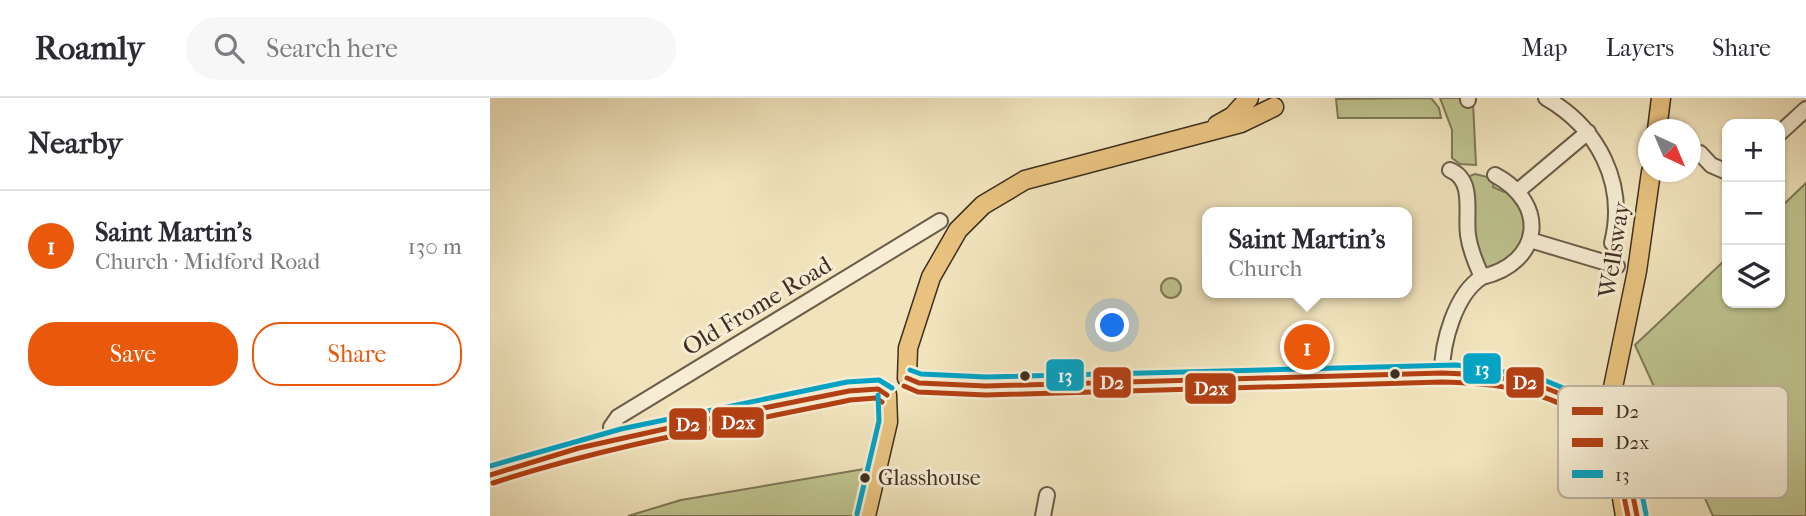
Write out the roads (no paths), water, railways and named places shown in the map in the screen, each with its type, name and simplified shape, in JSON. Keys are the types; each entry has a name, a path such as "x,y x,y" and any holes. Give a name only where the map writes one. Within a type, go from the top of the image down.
{"main road":[{"path":"1203,132 1233,116 1251,98 1261,108 1280,102"},
{"path":"1658,119 1661,98"},
{"path":"887,395 907,378 908,348 931,277 958,230 984,205 1025,180 1241,123 1280,102"},
{"name":"Wellsway","path":"1619,386 1624,336 1649,182"},
{"path":"907,378 919,383 986,386 1441,373 1514,379 1558,395"},
{"path":"490,475 553,454 614,438 849,391 878,389 887,395"},
{"path":"866,516 888,422 887,395"},
{"name":"Wellsway","path":"1621,498 1625,516"},
{"name":"Wellsway","path":"1633,498 1637,516"}],"street":[{"path":"1546,98 1566,110 1588,132 1600,150 1615,190 1617,210 1612,243"},
{"path":"1785,128 1806,108"},
{"path":"1520,190 1588,132"},
{"path":"1701,154 1710,165 1722,170"},
{"path":"1450,170 1458,173 1465,185 1468,235 1482,277"},
{"path":"1441,373 1444,341 1449,327 1474,284 1482,277 1515,263 1530,240 1530,211 1520,190 1496,175"},
{"name":"Old Frome Road","path":"614,438 611,427 618,417 940,221"},
{"path":"1530,240 1616,266"},
{"path":"1043,516 1047,495"}],"place":[{"name":"Saint Martin's","path":"1307,347"},
{"name":"Glasshouse","path":"865,478"}]}
